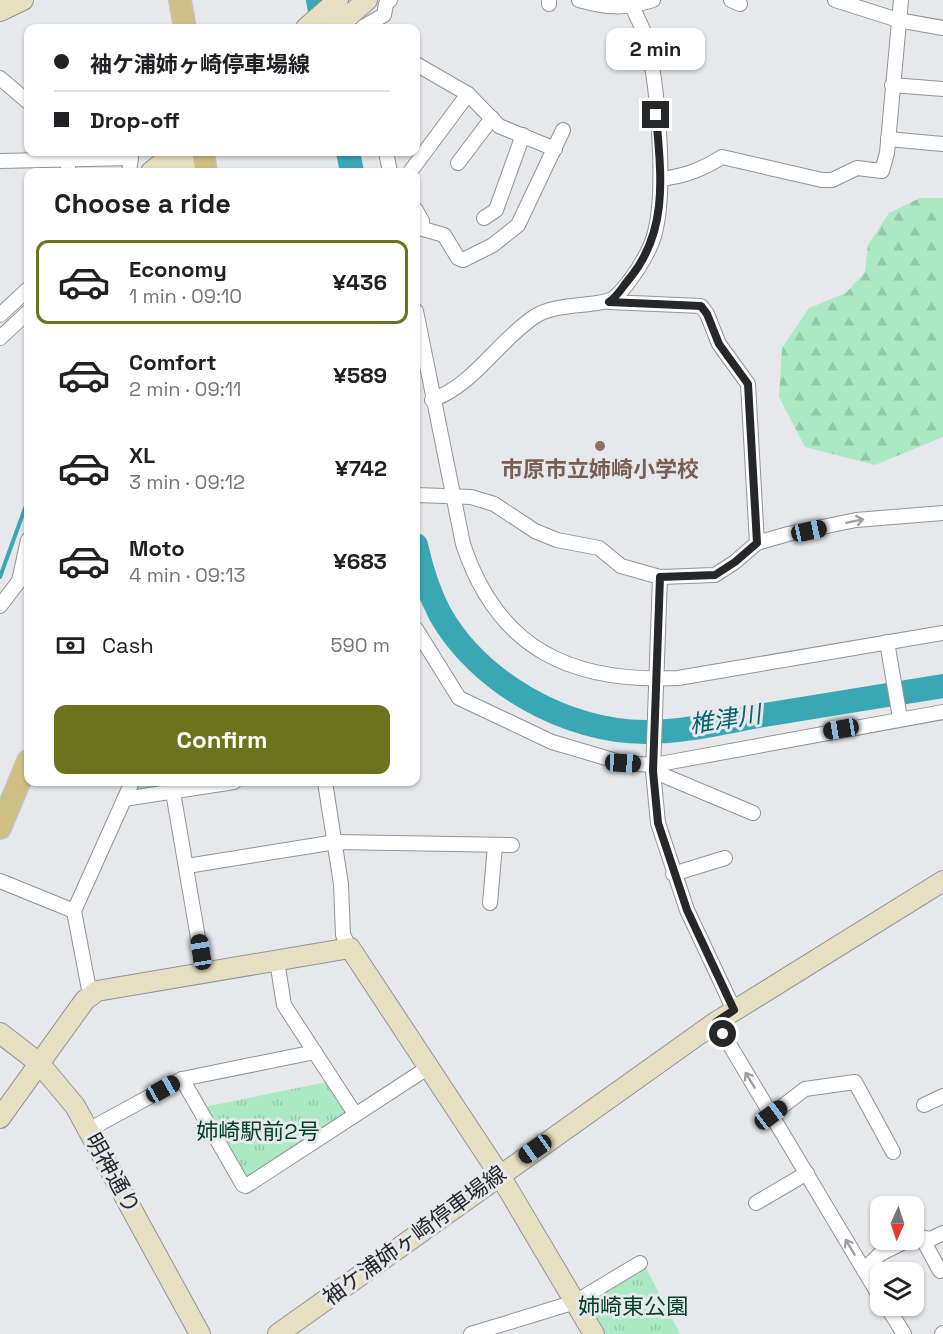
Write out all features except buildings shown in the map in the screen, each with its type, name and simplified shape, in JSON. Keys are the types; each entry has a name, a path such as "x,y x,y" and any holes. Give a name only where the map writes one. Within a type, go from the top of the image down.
{"main road":[{"path":"180,0 184,24"},
{"path":"0,828 24,771"}],"street":[{"path":"0,12 23,0"},
{"path":"311,24 338,0"},
{"path":"343,24 362,14 384,15 386,4 390,0"},
{"path":"579,0 617,8 653,0"},
{"path":"836,0 898,20 943,28"},
{"path":"661,179 683,177 700,171 722,157 831,180 857,168 882,171 888,139 900,0"},
{"path":"609,302 616,297 651,245 658,214 661,179 651,63 645,36 631,4"},
{"path":"420,66 468,93 499,126 555,149"},
{"path":"0,78 24,99"},
{"path":"892,85 943,89"},
{"path":"413,168 468,93"},
{"path":"458,163 492,118"},
{"path":"420,231 444,235 458,258 463,260 493,245 518,225 563,130"},
{"path":"484,219 496,210 523,135"},
{"path":"888,139 943,144"},
{"path":"156,168 170,156"},
{"path":"185,168 198,156"},
{"path":"0,161 130,158 129,168"},
{"path":"0,315 24,293"},
{"path":"432,400 459,387 533,318 567,305 609,302 701,306 707,314 719,344 748,384 757,543"},
{"path":"0,338 24,316"},
{"path":"420,333 463,544 472,572 493,605 522,637 560,661 586,672 625,678 678,678 943,633"},
{"path":"420,495 454,495 494,504 535,531 557,540 599,548 621,566 660,577 715,575 757,543 856,519 943,513"},
{"path":"660,577 653,768 658,823 687,910 734,1010"},
{"path":"0,606 24,584"},
{"path":"420,635 459,698 552,742 623,763 653,768 753,813"},
{"path":"887,642 900,718"},
{"path":"653,768 900,718 943,712"},
{"path":"90,995 74,911 130,786"},
{"path":"124,800 210,786"},
{"path":"326,786 341,884 343,935 499,1174 594,1334"},
{"path":"173,792 204,973"},
{"path":"187,866 336,842 512,845"},
{"path":"490,903 495,846"},
{"path":"674,874 725,858"},
{"path":"0,880 74,911"},
{"name":"袖ケ浦姉ヶ崎停車場線","path":"278,1334 499,1174 716,1022 943,881"},
{"path":"0,1118 90,995 97,991 350,948"},
{"path":"277,962 284,1005 355,1114"},
{"path":"716,1022 870,1280"},
{"name":"明神通り","path":"0,1033 39,1063 75,1106 200,1334"},
{"path":"90,1130 182,1079 315,1052"},
{"path":"182,1079 243,1185 246,1186 429,1067"},
{"path":"771,1115 805,1089 855,1082 892,1152"},
{"path":"756,1203 807,1173"},
{"path":"924,1239 931,1239 943,1233"},
{"path":"864,1270 880,1254 889,1250"},
{"path":"924,1250 940,1271"},
{"path":"471,1334 575,1302 640,1263"},
{"path":"892,1316 903,1334"}],"green space":[{"path":"920,198 943,198 943,437 875,465 805,447 779,397 782,348 809,308 846,293 865,272 868,245 889,213"},
{"path":"137,786 173,786 140,791"},
{"name":"姉崎駅前2号","path":"327,1082 346,1110 345,1115 250,1178 245,1176 204,1107"},
{"name":"姉崎東公園","path":"645,1266 680,1334 606,1334 590,1306 591,1299"}],"waterway":[{"name":"椎津川","path":"318,0 322,24"},
{"name":"椎津川","path":"349,156 351,168"},
{"path":"0,577 24,511"},
{"name":"椎津川","path":"420,563 432,598 457,639 501,682 556,713 615,730 645,732 702,727 943,686"}],"place":[{"name":"市原市立姉崎小学校","path":"600,446"}],"route":[{"path":"656,115 661,179 655,234 634,273 616,297 609,302 701,306 707,314 719,344 748,384 757,543 715,575 660,577 653,789 666,854 687,910 734,1010 716,1022 723,1034"}]}
